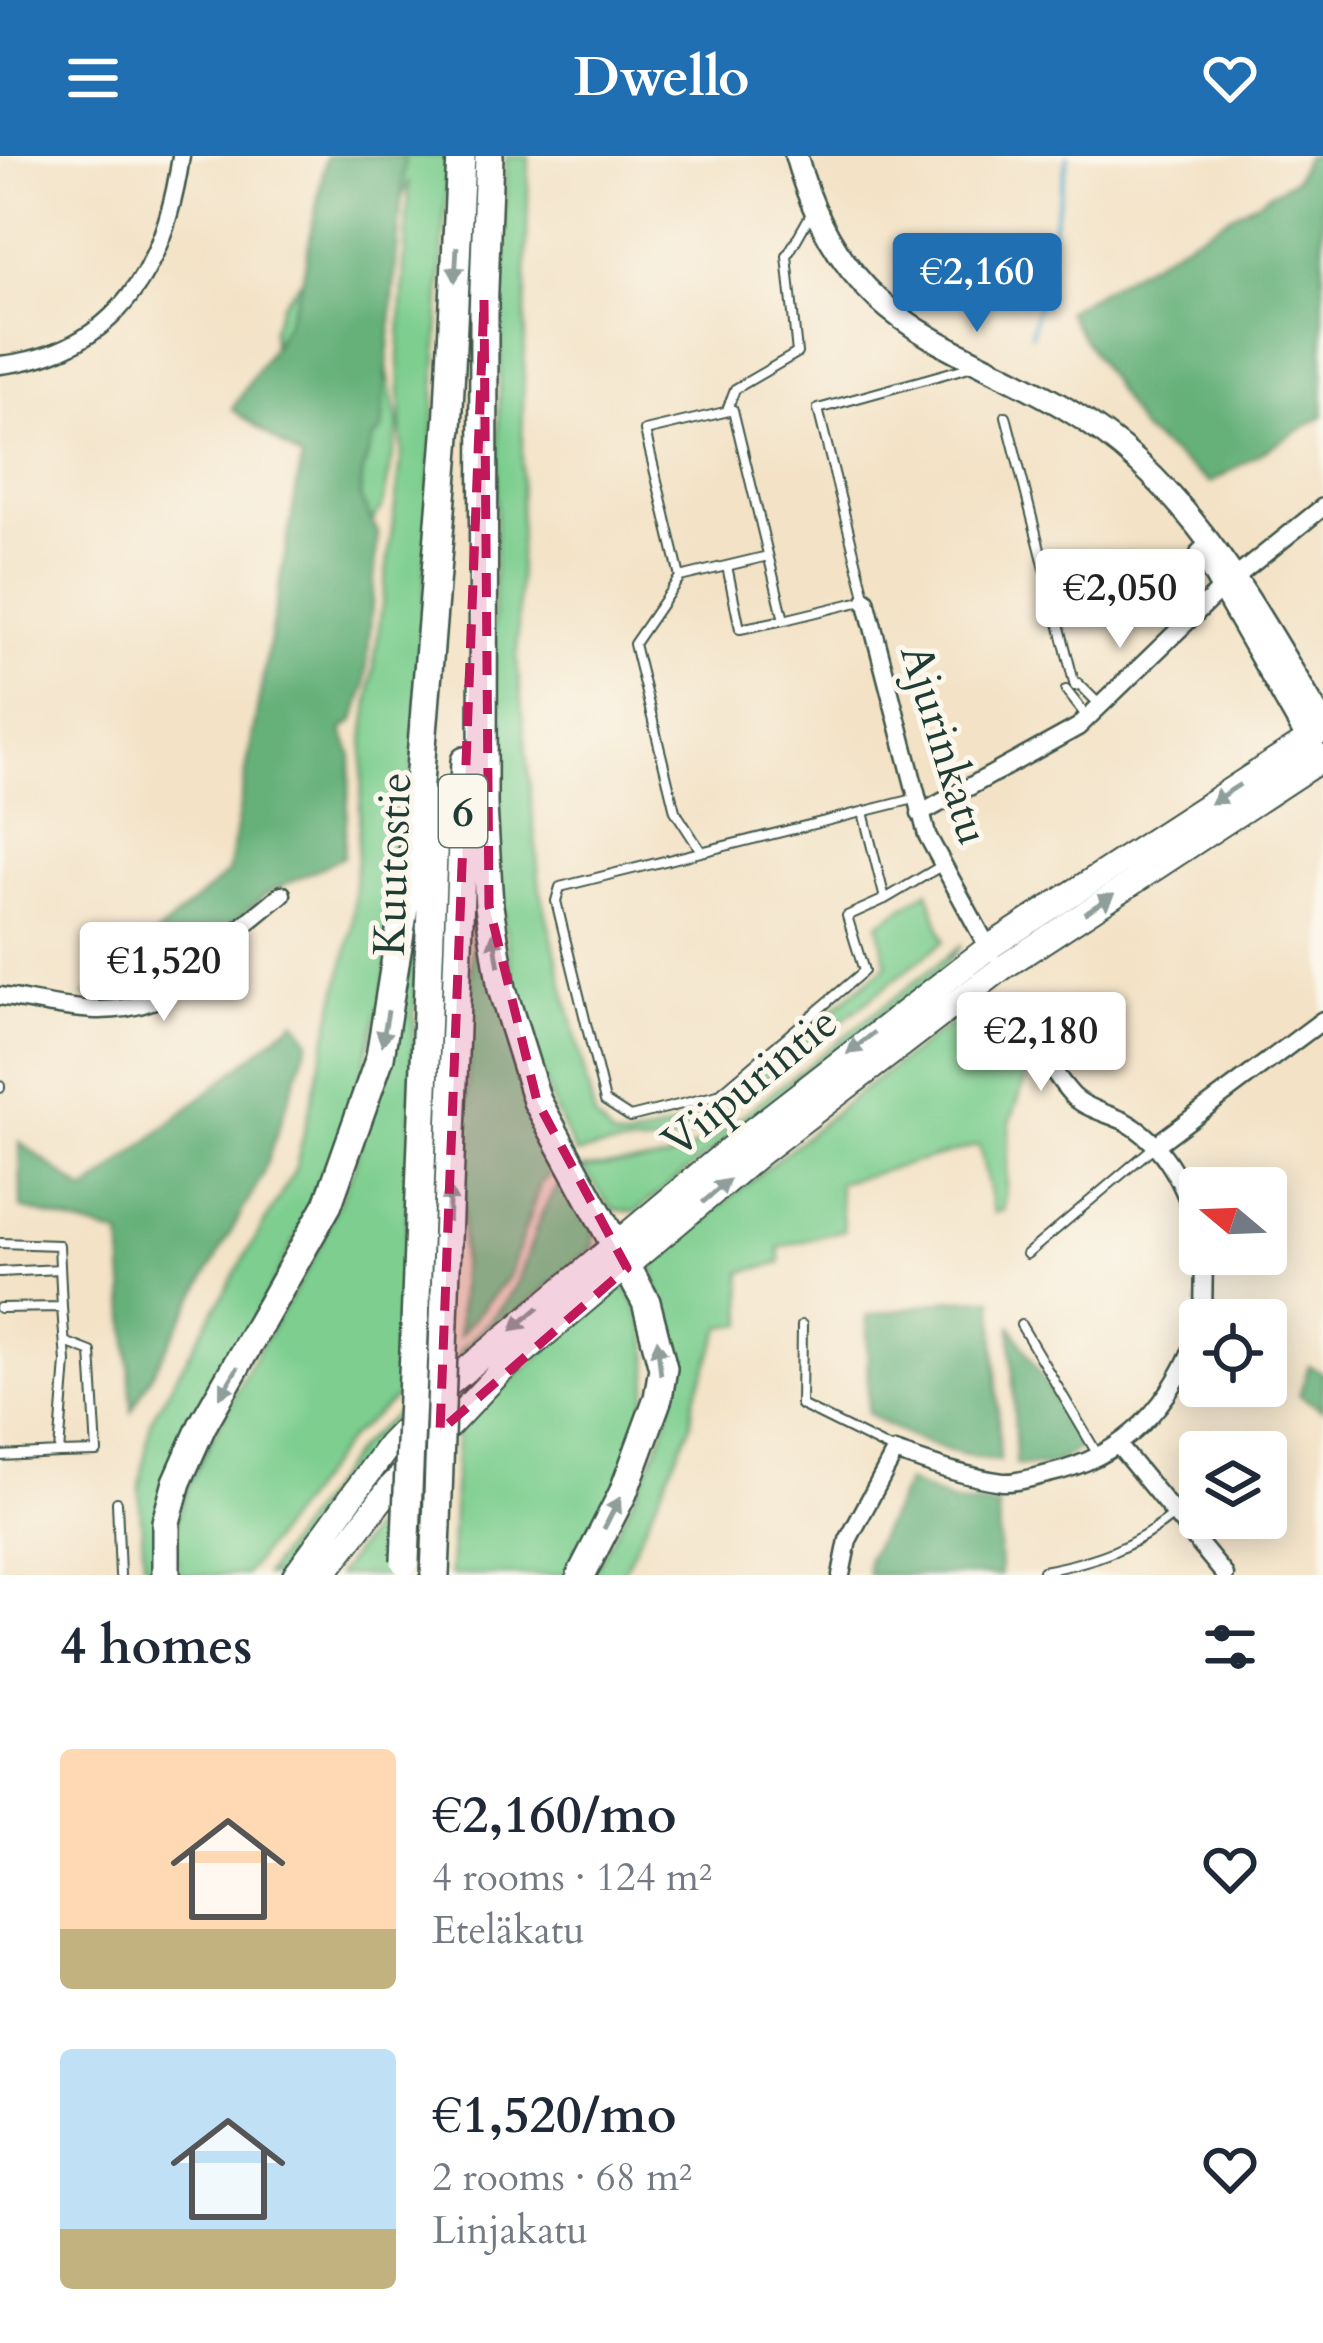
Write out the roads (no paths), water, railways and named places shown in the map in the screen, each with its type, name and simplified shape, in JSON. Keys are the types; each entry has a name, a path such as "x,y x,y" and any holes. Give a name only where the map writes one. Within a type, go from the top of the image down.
{"highway":[{"name":"Kuutostie","path":"405,1568 460,156"},
{"name":"Kuutostie","path":"435,1575 489,156"},
{"path":"484,300 483,805 489,906 517,1045 555,1141 646,1302 663,1368 658,1398 623,1493 581,1575"},
{"path":"166,1575 166,1522 177,1482 202,1426 328,1204 380,1057 414,845 449,410"}],"main road":[{"path":"796,156 814,209 853,276 883,307 975,365 1084,420 1166,490 1229,583 1320,746"},
{"name":"Viipurintie","path":"323,1575 435,1437 499,1373 621,1256 857,1046 1320,746"},
{"name":"Viipurintie","path":"296,1575 389,1445 449,1384 939,1015 995,958"}],"street":[{"path":"0,365 46,355 80,340 138,289 170,223 181,156"},
{"path":"918,806 958,797 1094,712 1229,583 1323,507"},
{"name":"Ajurinkatu","path":"866,600 918,806 943,865 995,958"},
{"path":"0,996 77,1010 132,1009 152,1001 282,894"},
{"path":"939,1015 977,1005 1013,1015 1074,1096 1157,1144 1179,1178"},
{"path":"1157,1144 1323,1020"},
{"path":"841,1575 848,1540 896,1452 952,1472 1008,1483 1099,1456 1118,1445 1168,1398 1179,1373"},
{"path":"1118,1445 1225,1575"}],"lane":[{"path":"726,411 735,389 797,353 787,256 814,209"},
{"path":"727,566 740,629 866,600 818,409 975,365"},
{"path":"680,577 645,431 733,410 784,620"},
{"path":"1006,416 1073,686 1094,712"},
{"path":"701,850 675,811 634,644 680,577 768,556"},
{"path":"1073,686 1094,712"},
{"path":"918,806 863,812 568,881 556,902 605,1101 630,1118 718,1095 864,971 847,916 943,865"},
{"path":"863,812 885,899"},
{"path":"1027,1254 1157,1144"},
{"path":"0,1243 59,1245 64,1342 59,1453"},
{"path":"0,1272 60,1269"},
{"path":"0,1308 62,1307"},
{"path":"802,1325 801,1405 896,1452"},
{"path":"1021,1325 1099,1456"},
{"path":"0,1456 97,1452 91,1352 64,1342"},
{"path":"116,1502 120,1575"},
{"path":"1043,1571 1097,1560 1139,1543 1175,1514"}],"waterway":[{"path":"1031,334 1068,156"}]}
